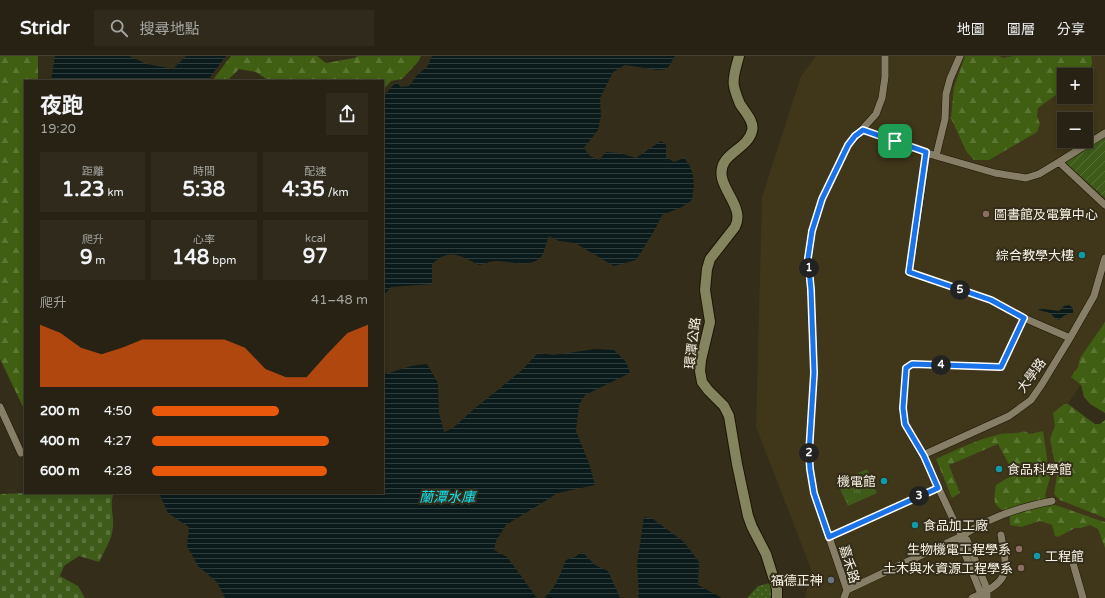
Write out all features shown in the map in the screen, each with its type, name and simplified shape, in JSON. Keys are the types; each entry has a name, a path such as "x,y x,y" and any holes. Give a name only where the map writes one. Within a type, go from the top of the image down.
{"street":[{"name":"環潭公路","path":"739,56 734,75 734,85 740,102 752,124 752,131 748,140 725,160 722,168 722,178 738,215 735,227 710,259 707,269 705,290 710,322 700,360 700,371 702,382 724,406 729,416 748,516 766,554 778,598"},
{"name":"嘉禾路","path":"844,598 847,590 814,493 810,469 809,453 814,373 811,290 808,258 812,231 822,199 848,145 876,114 882,98 885,77 885,56"},
{"path":"936,156 945,118 946,94 950,79 960,56"},
{"path":"863,130 936,156 996,173 1026,178 1040,174 1105,133"},
{"path":"926,152 909,272 991,300 1024,318 1070,338"},
{"path":"1059,162 1105,205"},
{"name":"大學路","path":"924,456 1009,416 1031,400 1070,338 1094,296 1105,258"},
{"path":"984,595 967,540 962,536 924,456 905,424 903,408 906,368 912,364 1001,367 1024,318"},
{"path":"0,407 21,454"},
{"path":"829,537 938,488"},
{"path":"847,590 962,536 973,528 1015,509 1052,501"},
{"path":"972,598 984,595 1003,579 1006,568 1006,558 1001,534"},
{"path":"1073,563 1083,598"}],"shaded area":[{"path":"816,56 1105,56 1105,348 1060,416 1105,508 1105,598 805,598 811,569 756,427 762,197 801,76"}],"green space":[{"path":"0,56 38,56 38,80 24,80 24,409 0,359"},
{"path":"231,56 317,56 326,63 358,56 421,56 418,62 402,79 391,81 384,89 384,80 268,80 256,72 239,69 228,80 213,80"},
{"path":"965,56 999,56 1003,58 1013,56 1091,56 1092,63 1090,68 1057,68 1057,94 1038,108 1037,116 1040,124 1037,132 989,160 974,160 966,151 951,118 954,87"},
{"path":"1105,135 1105,198 1064,161 1084,148 1093,148 1093,143"},
{"path":"1105,322 1105,413 1090,404 1084,397 1081,385 1071,377 1078,367 1080,358"},
{"path":"1064,404 1068,404 1095,424 1100,424 1105,420 1105,518 1060,500 1054,494 1057,475 1050,439 1055,426 1053,413"},
{"path":"1024,431 1030,434 1043,431 1050,478 1045,495 1047,503 1105,522 1105,548 1098,529 1090,525 1075,528 1058,537 1055,536 1052,525 1040,521 1021,527 1010,525 1010,515 997,506 995,496 996,485 1014,474 998,444 949,465 960,493 952,498 936,459 989,437"},
{"path":"867,469 869,473 867,478 870,486 875,488 877,493 848,506 837,483"},
{"path":"0,494 114,494 112,501 112,532 99,562 79,556 64,566 60,576 78,586 85,598 0,598"},
{"path":"773,582 774,598 747,598 758,586"}],"water":[{"path":"55,56 129,56 147,64 173,69 186,56 226,56 208,80 51,80"},
{"path":"432,56 675,56 667,69 658,70 625,65 613,72 600,98 601,115 598,130 584,148 590,156 599,160 606,152 620,153 636,158 661,141 666,145 666,157 674,162 684,158 688,163 692,172 694,183 692,200 682,207 662,215 636,260 614,266 575,243 559,241 549,236 543,254 533,262 520,264 491,261 479,265 461,256 450,254 438,259 432,264 432,284 391,287 384,295 384,96 396,82 401,87 409,86 418,74 427,67"},
{"path":"1069,305 1073,308 1073,313 1065,315 1059,320 1050,313 1037,308 1059,311 1064,306"},
{"name":"蘭潭水庫","path":"596,349 614,350 626,362 630,373 585,395 579,405 576,431 589,463 595,485 558,493 506,525 496,541 494,550 507,557 537,598 225,598 217,582 198,566 187,546 189,527 168,513 159,494 384,494 384,375 411,366 427,364 438,383 439,413 444,432 453,428 521,371 538,353 554,355"},
{"path":"644,517 653,519 684,542 699,562 698,585 722,598 638,598 637,564"},
{"path":"582,552 595,565 608,571 620,598 544,598 555,585 566,560 575,557"}],"place":[{"name":"圖書館及電算中心","path":"986,214"},
{"name":"綜合教學大樓","path":"1082,255"},
{"name":"食品科學館","path":"999,469"},
{"name":"機電館","path":"884,481"},
{"name":"食品加工廠","path":"915,525"},
{"name":"生物機電工程學系","path":"1019,549"},
{"name":"工程館","path":"1037,556"},
{"name":"土木與水資源工程學系","path":"1021,568"},
{"name":"福德正神","path":"831,580"}],"route":[{"path":"863,130 895,141 926,152 909,272 991,300 1024,318 1001,367 912,364 906,368 903,408 905,424 924,456 938,488 829,537 814,493 809,453 814,388 811,290 808,258 812,231 822,199 848,145 855,136 863,130"}]}
